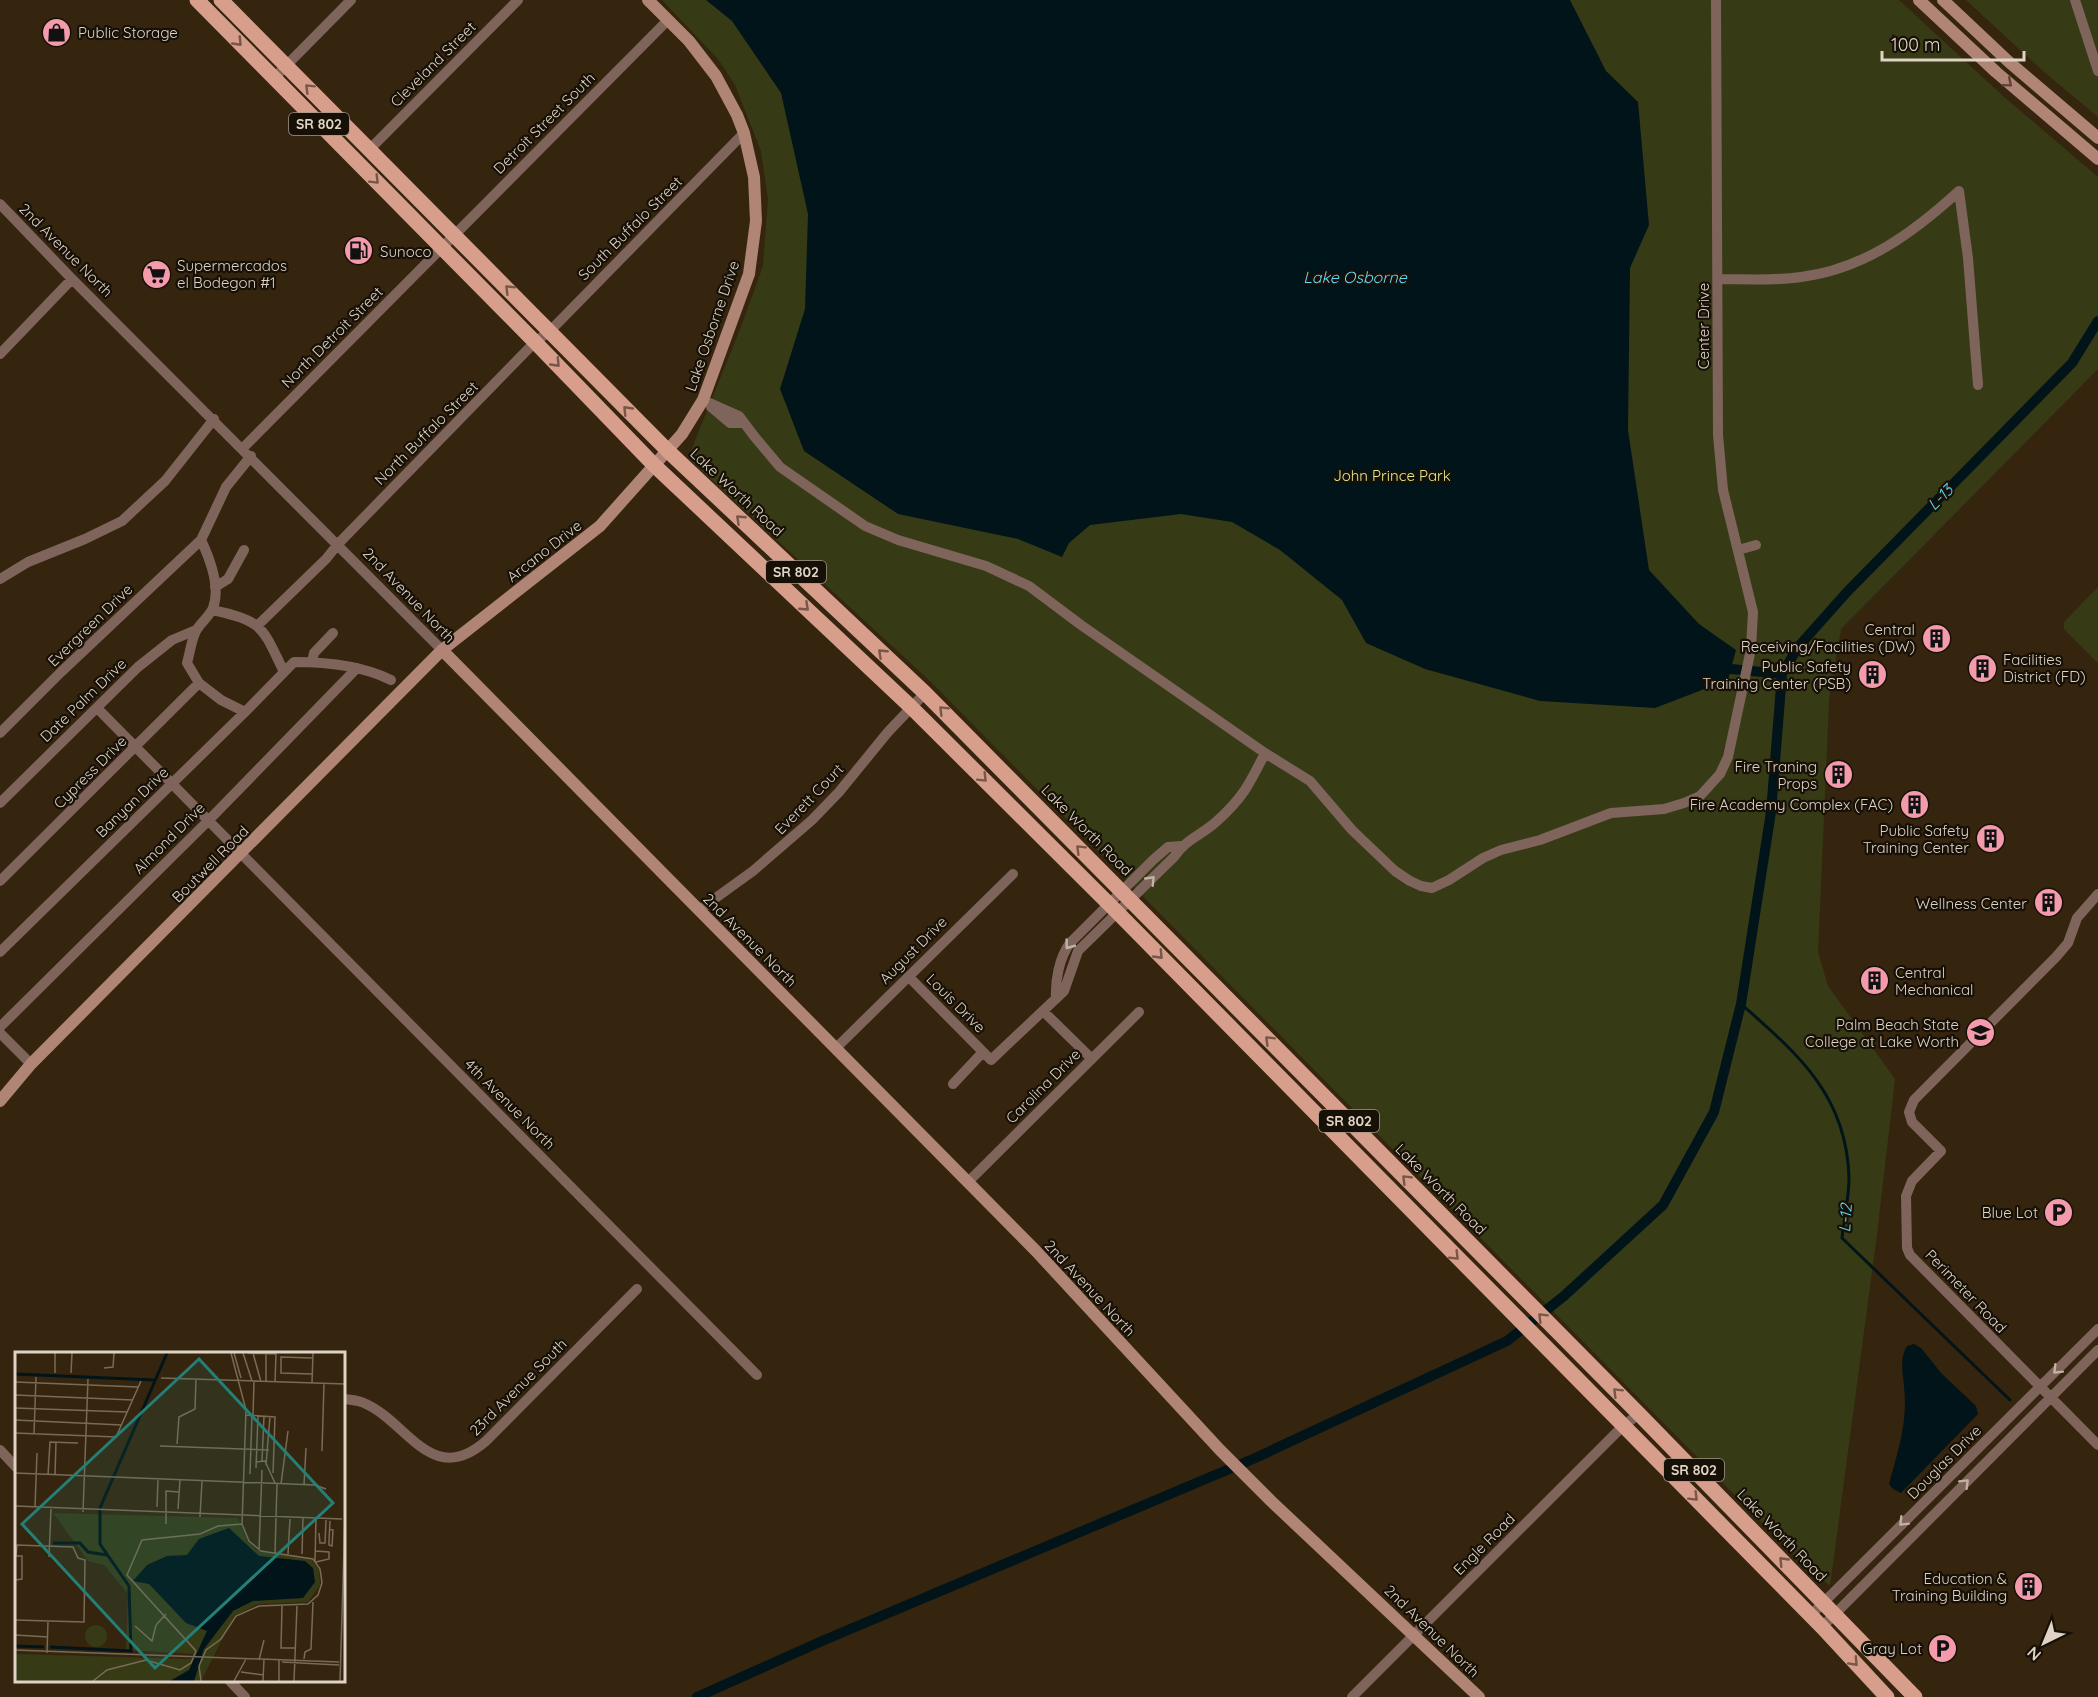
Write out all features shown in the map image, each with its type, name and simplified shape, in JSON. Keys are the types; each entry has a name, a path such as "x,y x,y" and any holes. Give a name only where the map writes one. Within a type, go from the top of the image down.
{"main road":[{"name":"SR 802","path":"197,0 536,342 655,466 911,707 1113,908 1822,1627 1887,1697"},
{"name":"Lake Worth Road","path":"221,0 668,452 925,693 1639,1414 1915,1697"},
{"path":"1399,1200 1418,1207 1454,1238 1472,1246"}],"street":[{"path":"274,78 351,0"},
{"name":"Cleveland Street","path":"370,149 518,0"},
{"name":"Lake Osborne Drive","path":"648,0 701,54 737,115 754,177 756,221 754,248 744,291 703,400 682,434 655,466"},
{"name":"Center Drive","path":"1265,753 1310,781 1352,830 1395,871 1410,881 1432,888 1501,850 1540,840 1611,813 1664,809 1700,796 1720,774 1728,757 1751,649 1753,612 1723,490 1718,435 1716,0"},
{"path":"1919,0 1996,72 2098,159"},
{"path":"1943,0 2009,62 2098,138"},
{"path":"2075,0 2098,71"},
{"name":"Detroit Street South","path":"441,247 668,20"},
{"name":"South Buffalo Street","path":"536,342 550,331 744,134"},
{"path":"1719,279 1800,277 1839,269 1876,254 1932,215 1959,191 1968,258 1978,385"},
{"name":"2nd Avenue North","path":"0,204 1036,1251 1220,1450 1479,1697"},
{"name":"North Detroit Street","path":"201,540 226,487 247,452 441,247"},
{"path":"0,354 72,279"},
{"name":"North Buffalo Street","path":"338,544 536,342"},
{"path":"703,400 730,423 744,423 780,467 865,526 898,540 986,566 1029,586 1265,753"},
{"path":"0,579 28,562 122,521 165,481 214,419"},
{"name":"Arcano Drive","path":"442,651 600,526 655,466"},
{"path":"201,540 210,562 215,587 212,610 196,630 187,663 199,683 221,700 244,712"},
{"name":"Evergreen Drive","path":"0,733 201,540"},
{"path":"257,626 326,559 338,544"},
{"path":"1738,550 1756,545"},
{"path":"215,587 220,586 231,576 244,550"},
{"path":"212,610 238,615 257,626 272,644 284,672 294,662 312,662 357,668 391,680"},
{"name":"Date Palm Drive","path":"0,803 98,709 138,667 172,640 196,630"},
{"path":"312,662 315,653 333,633"},
{"name":"Boutwell Road","path":"0,1101 31,1064 442,651"},
{"name":"Almond Drive","path":"0,1027 208,821 357,668"},
{"name":"Banyan Drive","path":"0,952 284,672"},
{"name":"Cypress Drive","path":"0,881 199,683"},
{"name":"Everett Court","path":"699,910 753,871 812,820 925,693"},
{"name":"4th Avenue North","path":"98,709 757,1376"},
{"name":"Louis Drive","path":"908,976 991,1059 1064,991 1078,951 1168,847 1182,846 1215,824 1236,804 1246,791 1265,753"},
{"name":"August Drive","path":"836,1048 1012,874"},
{"name":"Perimeter Road","path":"2098,894 2077,918 2068,943 2056,957 1914,1100 1909,1112 1912,1122 1941,1151 1912,1181 1906,1196 1907,1248 1910,1255 2098,1445"},
{"path":"1042,1011 1092,1059"},
{"name":"Carolina Drive","path":"968,1182 1139,1012"},
{"path":"0,1033 31,1064"},
{"name":"Louis Drive","path":"953,1084 983,1052"},
{"name":"23rd Avenue South","path":"345,1399 362,1402 374,1408 418,1446 430,1453 449,1457 469,1453 486,1441 637,1289"},
{"name":"Douglas Drive","path":"1810,1616 2098,1329"},
{"name":"Douglas Drive","path":"1822,1627 2098,1350"},
{"name":"Engle Road","path":"1352,1697 1623,1426 1639,1414"},
{"path":"0,1450 15,1466"},
{"path":"231,1682 245,1697"}],"green space":[{"name":"John Prince Park","path":"662,0 1899,0 2004,97 2098,177 2098,369 1841,629 1829,700 1818,952 1828,986 1895,1079 1877,1234 1830,1586 1798,1559 929,680 688,458 763,266 768,199 761,151 735,85 718,59"},
{"path":"1966,0 2098,0 2098,117 2043,71"},
{"path":"2098,587 2098,663 2064,629 2064,622"}],"water":[{"name":"Lake Osborne","path":"706,0 1570,0 1606,71 1638,102 1649,225 1630,268 1628,430 1649,570 1699,624 1736,650 1728,680 1655,708 1540,701 1425,669 1366,643 1342,600 1280,550 1232,522 1181,514 1090,525 1069,543 1062,557 1018,539 898,514 804,451 780,389 805,309 808,214 781,93 732,21"},
{"path":"1914,1344 1921,1348 1942,1374 1976,1406 1978,1414 1901,1493 1889,1484 1899,1448 1905,1412 1903,1356 1907,1346"}],"waterway":[{"name":"L-13","path":"697,1697 822,1641 1253,1459 1507,1341 1564,1296 1663,1205 1714,1112 1741,1004 1771,812 1782,674 1798,647 1847,592 2072,363 2098,321"},
{"path":"1731,669 1782,674"},
{"name":"L-12","path":"1741,1004 1782,1041 1816,1079 1839,1123 1846,1149 1849,1178 1842,1238 2010,1400"}],"place":[{"name":"Public Storage","path":"57,32"},
{"name":"Sunoco","path":"359,251"},
{"name":"Supermercados el Bodegon #1","path":"156,274"},
{"name":"Central Receiving/Facilities (DW)","path":"1936,638"},
{"name":"Facilities District (FD)","path":"1982,668"},
{"name":"Public Safety Training Center (PSB)","path":"1872,675"},
{"name":"Fire Traning Props","path":"1838,775"},
{"name":"Fire Academy Complex (FAC)","path":"1914,804"},
{"name":"Public Safety Training Center","path":"1990,839"},
{"name":"Wellness Center","path":"2048,903"},
{"name":"Central Mechanical","path":"1874,981"},
{"name":"Palm Beach State College at Lake Worth","path":"1980,1033"},
{"name":"Blue Lot","path":"2059,1212"},
{"name":"Education & Training Building","path":"2028,1587"},
{"name":"Gray Lot","path":"1943,1648"}]}
